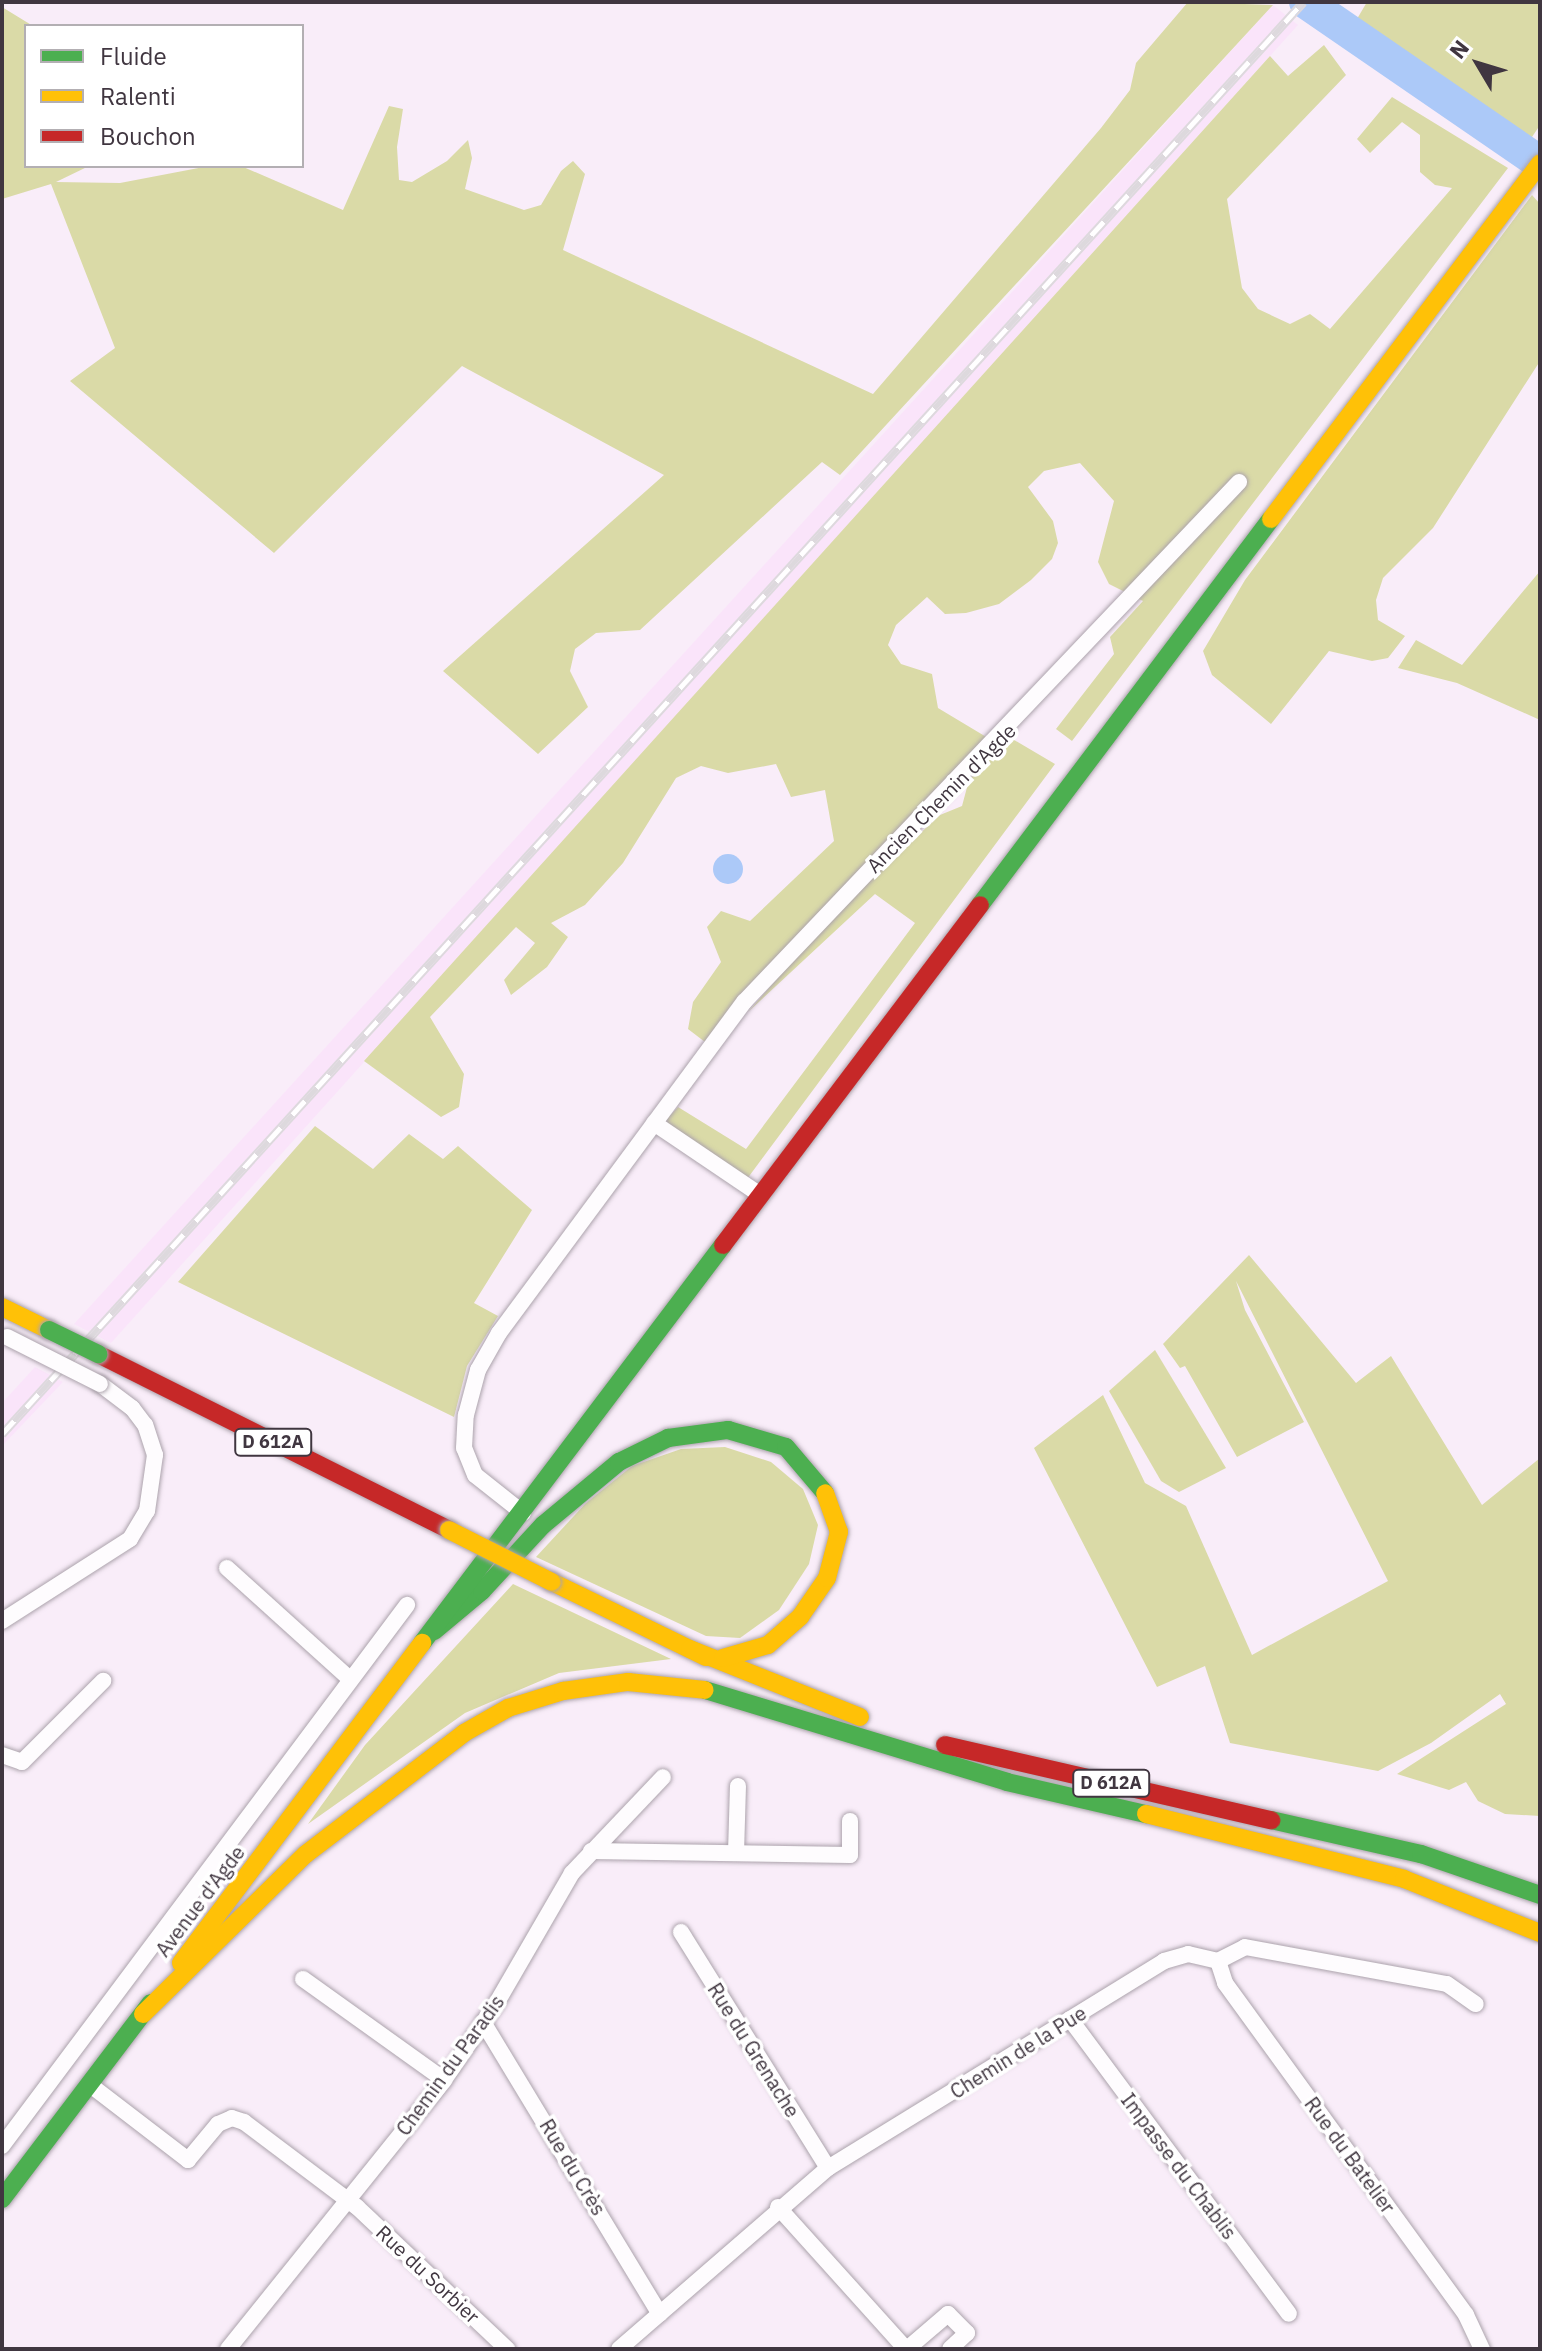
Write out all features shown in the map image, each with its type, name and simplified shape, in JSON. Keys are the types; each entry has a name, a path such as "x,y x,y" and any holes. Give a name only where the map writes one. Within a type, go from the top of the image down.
{"main road":[{"path":"434,1631 759,1194 1540,163"},
{"name":"D 612A","path":"2,1307 869,1737 1007,1782 1258,1839 1404,1879 1540,1933"},
{"path":"434,1631 482,1591 543,1525 619,1462 668,1438 728,1430 786,1447 822,1483 839,1532 827,1578 800,1617 768,1645 723,1658"},
{"name":"Avenue d'Agde","path":"2,2199 434,1631"},
{"name":"D 612A","path":"690,1649 723,1658 881,1726 949,1746 1421,1854 1540,1895"},
{"path":"143,2014 306,1854 406,1775 508,1708 563,1691 628,1682 689,1685 869,1737"}],"street":[{"name":"Ancien Chemin d'Agde","path":"523,1513 475,1475 464,1448 466,1415 478,1370 499,1333 744,1002 1019,719 1239,482"},
{"path":"654,1123 759,1194"},
{"path":"2,1621 130,1539 147,1511 155,1455 145,1425 132,1408 100,1384 4,1336"},
{"path":"227,1568 350,1679"},
{"path":"2,2146 407,1605"},
{"path":"2,1755 22,1762 103,1681"},
{"name":"Chemin du Paradis","path":"228,2349 444,2080 483,2022 572,1873 663,1777"},
{"path":"736,1853 738,1786"},
{"path":"591,1851 850,1855 850,1821"},
{"name":"Rue du Grenache","path":"681,1932 828,2168"},
{"name":"Chemin de la Pue","path":"619,2349 778,2207 828,2168 1164,1961 1188,1954 1218,1961 1245,1947 1447,1984 1476,2004"},
{"name":"Rue du Batelier","path":"1218,1961 1225,1983 1466,2315 1482,2349"},
{"path":"303,1979 444,2080"},
{"name":"Impasse du Chablis","path":"1070,2019 1289,2314"},
{"name":"Rue du Crès","path":"483,2022 660,2314"},
{"name":"Rue du Sorbier","path":"89,2084 188,2160 218,2124 232,2118 347,2200 507,2349"},
{"path":"778,2207 907,2349 948,2314 967,2333 950,2349"}],"shaded area":[{"path":"1273,5 1298,25 111,1343 74,1324"},
{"path":"35,1367 63,1382 2,1446 2,1403"}],"green space":[{"path":"1188,2 1273,5 840,475 822,462 640,630 596,633 575,649 570,671 588,707 538,754 443,671 664,475 462,366 274,553 70,381 115,348 51,184 2,199 2,7 30,24 24,24 24,168 85,168 56,182 120,183 199,168 246,168 343,210 389,106 403,109 397,147 399,180 412,182 447,161 468,140 472,158 465,189 524,210 541,205 561,171 573,161 585,174 563,250 873,394 1101,128 1130,90 1136,63"},
{"path":"1367,2 1540,2 1540,125 1530,140 1354,24"},
{"path":"1324,45 1346,75 1227,199 1242,288 1258,309 1290,324 1310,314 1330,329 1452,188 1435,185 1420,172 1420,135 1402,122 1370,153 1357,139 1392,97 1508,168 1072,741 1056,729 1114,654 1110,637 1143,601 1109,584 1098,562 1114,501 1080,463 1044,471 1028,487 1053,521 1058,543 1052,559 1031,580 999,604 966,613 945,614 927,597 896,625 888,645 901,664 932,674 938,708 988,738 705,1042 688,1029 693,1002 721,962 707,927 721,911 750,921 834,841 825,790 791,797 776,764 728,773 701,766 676,778 623,863 585,905 551,923 568,937 547,967 511,995 504,980 535,943 516,927 430,1017 464,1074 459,1107 441,1117 364,1061 1270,56 1288,76"},
{"path":"1532,195 1540,204 1540,361 1433,528 1383,578 1376,600 1378,620 1405,636 1388,658 1372,661 1329,651 1271,724 1212,675 1203,651 1245,580"},
{"path":"1540,571 1540,720 1457,683 1398,668 1416,640 1462,665"},
{"path":"1009,737 1055,764 747,1179 664,1122 678,1107 746,1149 915,923 875,894 748,1012 840,907 940,815 962,806 969,780"},
{"path":"315,1126 373,1169 409,1134 443,1159 458,1146 532,1210 474,1303 498,1316 467,1366 454,1417 178,1282"},
{"path":"1249,1255 1356,1383 1391,1356 1482,1505 1540,1458 1540,1816 1505,1814 1478,1801 1466,1782 1449,1790 1397,1774 1506,1704 1500,1694 1431,1743 1378,1771 1230,1743 1205,1666 1157,1687 1034,1448 1103,1395 1145,1483 1186,1506 1252,1655 1388,1581 1236,1281 1245,1310 1304,1422 1237,1457 1185,1366 1180,1368 1163,1344"},
{"path":"1155,1350 1226,1468 1179,1492 1161,1481 1109,1391"},
{"path":"725,1447 771,1462 803,1489 818,1525 809,1564 779,1610 740,1638 706,1636 536,1557 585,1504 632,1466 681,1449"},
{"path":"513,1584 671,1659 559,1673 465,1713 308,1824 365,1745"}],"water":[{"path":"728,854 734,855 742,863 742,875 734,883 728,884 722,883 714,875 713,869 714,863 722,855"}],"waterway":[{"path":"1306,2 1540,163"}],"railway":[{"path":"2,1434 1303,2"}],"traffic: fast":[{"path":"980,905 1271,519"},
{"path":"422,1643 723,1245"},
{"path":"49,1330 98,1354"},
{"path":"434,1631 482,1591 543,1525 619,1462 668,1438 728,1430 786,1447 825,1493"},
{"path":"705,1690 1007,1782 1146,1814"},
{"path":"1271,1820 1421,1854 1540,1895"},
{"path":"2,2199 151,2003"}],"traffic: slow":[{"path":"1271,519 1540,163"},
{"path":"2,1307 49,1330"},
{"path":"723,1658 768,1645 800,1617 827,1578 839,1532 825,1493"},
{"path":"449,1530 552,1582"},
{"path":"552,1582 706,1657"},
{"path":"181,1963 422,1643"},
{"path":"690,1649 860,1717"},
{"path":"143,2014 306,1854 464,1733 508,1708 563,1691 628,1682 705,1690"},
{"path":"1146,1814 1404,1879 1540,1933"}],"traffic: jam":[{"path":"723,1245 980,905"},
{"path":"98,1354 449,1530"},
{"path":"945,1745 1271,1820"}]}
